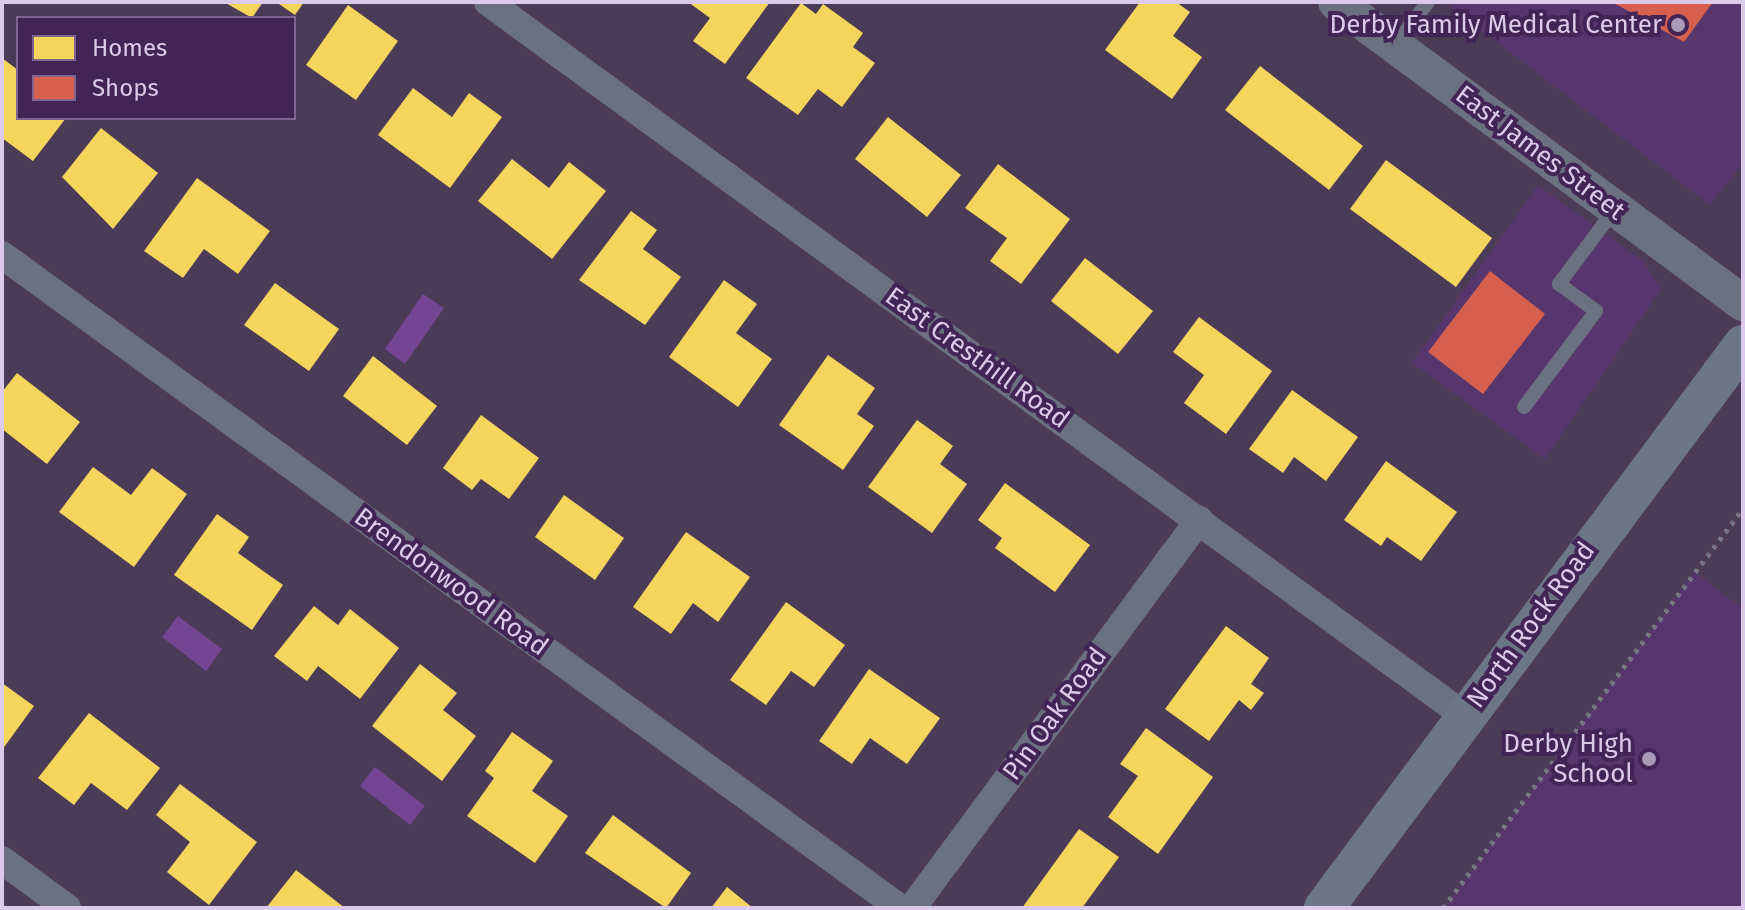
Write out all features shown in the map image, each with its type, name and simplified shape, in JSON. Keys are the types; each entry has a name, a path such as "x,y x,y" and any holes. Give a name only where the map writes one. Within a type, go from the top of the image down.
{"main road":[{"name":"North Rock Road","path":"1324,908 1743,345"}],"street":[{"name":"East Cresthill Road","path":"488,2 1465,716"},
{"name":"East James Street","path":"1336,2 1743,303"},
{"name":"Brendonwood Road","path":"2,255 900,908"},
{"name":"Pin Oak Road","path":"912,908 1199,520"},
{"path":"2,860 67,908"}],"lane":[{"path":"1394,45 1428,2"},
{"path":"1524,407 1596,311 1559,284 1615,209"}],"path":[{"path":"1443,908 1743,508"}],"shaded area":[{"path":"1444,2 1743,2 1743,163 1710,205"},
{"path":"1538,185 1643,261 1661,289 1545,459 1412,363"},
{"path":"423,294 444,308 405,364 385,349"},
{"name":"Derby High School","path":"1694,572 1743,609 1743,908 1445,908"},
{"path":"178,616 222,649 206,671 162,637"},
{"path":"375,767 425,806 410,825 360,786"}],"building: Homes":[{"path":"224,2 263,2 253,16"},
{"path":"276,2 304,2 295,15"},
{"path":"688,2 770,2 725,64 693,41 710,18"},
{"path":"1140,2 1176,2 1190,12 1173,36 1202,57 1172,99 1105,50"},
{"path":"801,3 816,14 823,4 863,33 853,47 875,63 842,107 818,89 798,115 746,78"},
{"path":"348,5 398,41 356,100 306,65"},
{"path":"2,58 16,68 16,120 64,120 33,161 2,138"},
{"path":"1260,66 1363,146 1329,190 1225,110"},
{"path":"413,88 452,117 469,93 502,117 450,188 378,135"},
{"path":"888,117 961,175 927,217 855,159"},
{"path":"101,128 158,173 113,229 62,177"},
{"path":"512,159 549,188 569,162 606,191 552,259 478,201"},
{"path":"1386,160 1492,238 1456,287 1350,209"},
{"path":"998,164 1070,219 1021,284 990,261 1007,238 965,208"},
{"path":"197,178 270,231 238,274 204,249 183,278 144,251"},
{"path":"631,211 657,230 643,249 681,277 645,325 579,280"},
{"path":"1085,258 1153,311 1118,354 1051,301"},
{"path":"724,280 757,304 736,333 772,359 738,407 669,357"},
{"path":"275,283 339,329 309,371 244,325"},
{"path":"1199,317 1272,371 1226,434 1184,403 1204,375 1173,352"},
{"path":"828,355 875,388 857,414 874,426 843,470 779,425"},
{"path":"373,356 437,406 407,445 343,396"},
{"path":"17,373 80,422 47,464 2,429 2,392"},
{"path":"1292,390 1358,437 1326,481 1294,457 1283,473 1249,449"},
{"path":"481,415 539,458 509,499 481,479 472,490 443,468"},
{"path":"917,420 953,446 940,464 967,484 932,533 868,487"},
{"path":"1386,461 1457,512 1421,561 1387,537 1381,546 1344,520"},
{"path":"93,467 131,495 152,468 187,494 134,567 59,512"},
{"path":"1005,483 1090,545 1055,592 995,548 1002,538 978,520"},
{"path":"564,495 624,538 595,580 535,537"},
{"path":"217,514 249,537 238,553 283,585 252,630 174,575"},
{"path":"686,532 750,577 718,622 693,603 671,634 633,607"},
{"path":"786,602 845,645 814,687 791,671 766,705 730,680"},
{"path":"314,606 338,625 350,609 399,648 360,699 318,666 307,681 274,656"},
{"path":"1226,626 1269,658 1251,684 1264,693 1251,710 1239,700 1209,741 1165,709"},
{"path":"420,664 457,693 443,710 476,736 442,781 372,726"},
{"path":"869,669 940,718 907,764 870,738 852,764 819,741"},
{"path":"2,683 34,706 2,750"},
{"path":"89,713 160,768 127,810 91,783 74,805 38,778"},
{"path":"1146,728 1213,777 1158,854 1108,817 1138,776 1120,764"},
{"path":"512,732 553,761 532,791 568,816 535,863 467,816 494,778 485,771"},
{"path":"180,784 257,842 209,905 167,872 190,842 156,815"},
{"path":"613,815 691,873 666,908 585,853"},
{"path":"1079,829 1119,857 1082,908 1022,908"},
{"path":"296,870 345,908 266,908"},
{"path":"727,887 753,908 711,908"}],"building: Shops":[{"name":"Derby Family Medical Center","path":"1612,2 1713,2 1684,42"},
{"path":"1490,271 1545,314 1483,394 1428,352"}],"place":[{"name":"Derby Family Medical Center","path":"1678,25"},
{"name":"Derby High School","path":"1649,759"}]}
